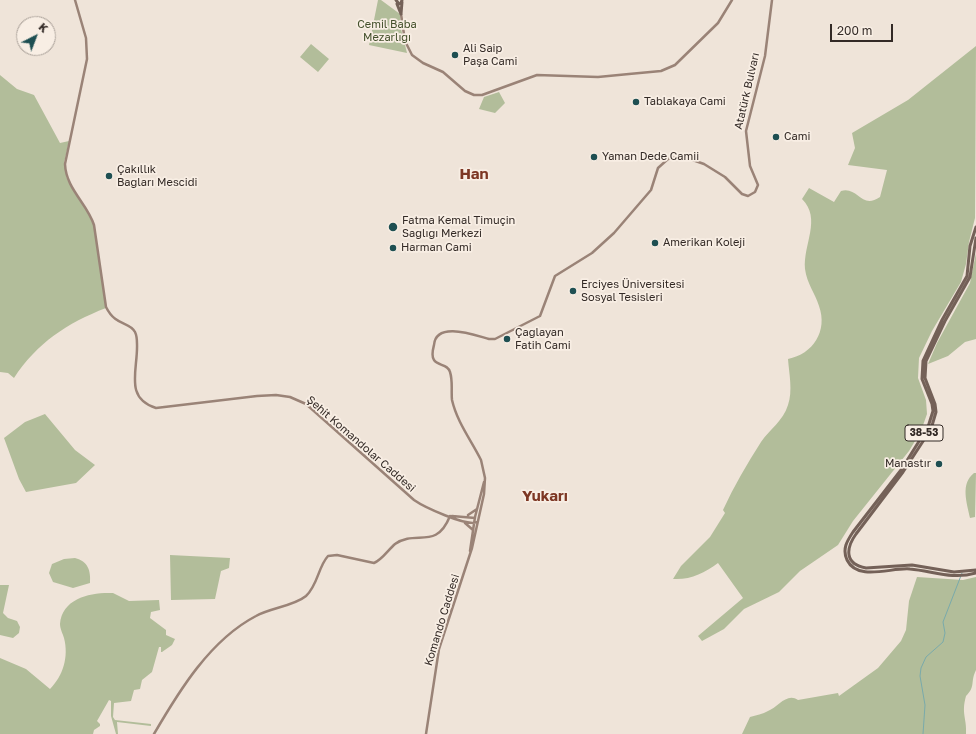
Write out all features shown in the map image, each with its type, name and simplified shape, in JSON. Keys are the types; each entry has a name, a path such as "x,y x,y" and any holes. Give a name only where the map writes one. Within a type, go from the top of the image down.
{"main road":[{"path":"402,1 401,14 396,2 402,1"},
{"name":"38-53","path":"976,227 970,246 967,276 942,320 923,360 922,379 932,404 932,412 928,427 901,470 861,520 845,546 844,551 848,562 857,570 869,572 912,567 953,576 976,573"},
{"name":"38-53","path":"976,238 970,277 945,321 926,361 925,378 935,404 936,412 930,429 904,472 848,546 851,560 858,566 869,568 912,567 954,572 976,570"}],"street":[{"name":"Şehit Komandolar Caddesi","path":"75,0 86,38 88,58 64,164 69,184 94,225 106,307 111,317 131,328 137,335 135,380 139,398 148,405 156,408 276,395 298,400 316,413 403,492 426,508 450,516"},
{"path":"401,14 405,41 412,55 423,63 443,72 467,92 478,95 538,75 598,77 668,69 675,65 716,26 732,0"},
{"name":"Atatürk Bulvarı","path":"485,478 481,460 455,410 452,398 450,371 446,366 435,362 433,358 435,338 440,333 447,331 495,339 537,319 543,313 555,276 592,253 614,233 651,190 658,168 668,159 677,157 694,160 714,169 742,194 750,195 755,192 758,185 750,166 746,131 764,56 772,0"},
{"path":"469,558 475,517 485,478"},
{"path":"469,558 486,486 485,478"},
{"path":"468,516 477,509"},
{"path":"450,516 475,517 478,521"},
{"path":"450,516 474,524 478,521"},
{"path":"154,734 167,712 215,647 256,616 306,596 312,588 323,563 328,556 337,555 368,563 377,562 396,544 403,540 428,538 438,534 447,524 450,516"},
{"path":"465,522 473,530"},
{"name":"Komando Caddesi","path":"426,734 439,649 469,558"}],"green space":[{"name":"Cemil Baba Mezarlığı","path":"378,0 381,0 400,14 401,29 407,53 369,45"},
{"path":"311,44 329,59 318,72 300,57"},
{"path":"976,46 975,218 961,282 932,331 919,358 918,378 926,400 927,414 921,431 909,451 853,521 838,545 800,571 779,592 744,609 724,629 702,641 698,636 743,598 718,563 697,575 673,579 681,566 710,537 725,513 723,510 736,484 761,442 786,411 790,394 788,359 805,352 811,347 820,332 821,315 819,306 807,279 805,269 811,215 808,207 802,199 809,188 834,202 841,191 847,190 868,201 880,197 887,170 848,165 855,148 852,133 908,100"},
{"path":"0,75 17,89 34,95 60,143 69,141 64,163 67,179 93,220 106,308 78,320 43,344 14,378 8,373 0,372"},
{"path":"499,92 505,103 495,113 479,109 484,97"},
{"path":"976,253 976,339 965,342 948,356 928,364 937,343 970,283"},
{"path":"45,414 75,450 95,465 76,483 26,492 19,479 4,438 25,422"},
{"path":"976,473 975,517 970,518 966,500 966,488 970,477"},
{"path":"170,555 230,558 229,568 221,571 215,599 171,600"},
{"path":"75,558 83,561 88,567 90,583 73,588 53,582 49,573 52,564 64,559"},
{"path":"917,577 963,580 976,577 976,670 972,687 966,696 965,702 964,712 966,734 742,734 750,717 772,709 786,699 794,698 798,700 838,693 839,696 878,668 901,641 906,630 909,601"},
{"path":"0,585 9,585 3,613 8,618 17,621 20,627 19,633 13,638 0,635"},
{"path":"113,593 129,601 159,600 160,610 151,612 150,618 166,630 166,635 175,639 172,645 162,652 161,647 159,647 152,672 142,680 140,689 134,690 131,701 114,703 113,717 115,720 151,724 151,726 117,722 118,734 116,734 111,716 111,701 109,700 97,721 100,726 94,730 93,734 0,734 0,658 26,669 50,689 55,684 64,666 66,652 60,624 62,615 66,608 79,598 96,594"}],"waterway":[{"path":"923,734 925,705 920,676 921,668 926,657 943,642 945,633 943,622 962,573"}],"place":[{"name":"Ali Saip Paşa Cami","path":"455,55"},
{"name":"Tablakaya Cami","path":"636,102"},
{"name":"Cami","path":"776,137"},
{"name":"Yaman Dede Camii","path":"594,157"},
{"name":"Çakıllık Bağları Mescidi","path":"109,176"},
{"name":"Fatma Kemal Timuçin Sağlığı Merkezi","path":"393,227"},
{"name":"Amerikan Koleji","path":"655,243"},
{"name":"Harman Cami","path":"393,248"},
{"name":"Erciyes Üniversitesi Sosyal Tesisleri","path":"573,291"},
{"name":"Çağlayan Fatih Cami","path":"507,339"},
{"name":"Manastır","path":"939,464"}],"district":[{"name":"Han","path":"474,174"},
{"name":"Yukarı","path":"545,496"}]}
